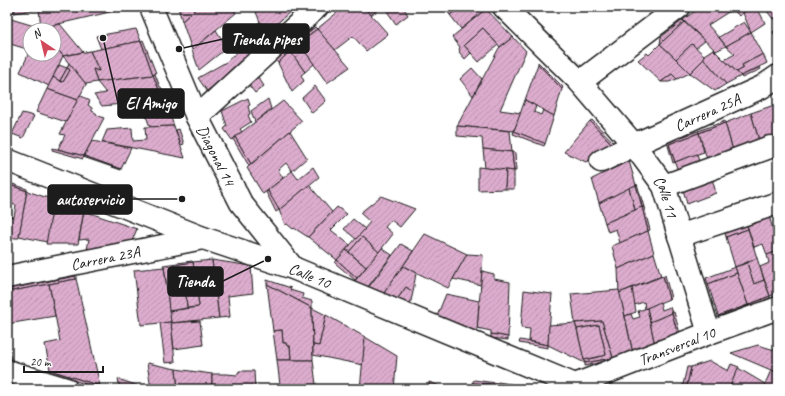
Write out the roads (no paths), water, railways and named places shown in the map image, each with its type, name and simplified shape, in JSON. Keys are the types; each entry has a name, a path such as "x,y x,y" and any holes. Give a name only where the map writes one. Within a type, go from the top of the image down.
{"street":[{"name":"Diagonal 14","path":"151,7 197,117 240,203 293,268"},
{"path":"197,117 318,7"},
{"name":"Calle 11","path":"504,7 580,82 634,145 664,186 709,334"},
{"path":"580,82 679,7"},
{"name":"Carrera 25A","path":"601,161 762,87 778,76"},
{"path":"664,186 770,147"},
{"name":"Calle 10","path":"7,160 203,238 293,268 582,387"},
{"path":"679,236 778,203"},
{"name":"Carrera 23A","path":"7,277 203,238"},
{"name":"Transversal 10","path":"582,387 709,334 778,308"},
{"path":"7,371 66,389"}],"place":[{"name":"El Amigo","path":"103,38"},
{"name":"Tienda pipes","path":"179,49"},
{"name":"autoservicio","path":"182,199"},
{"name":"Tienda","path":"268,259"}]}
